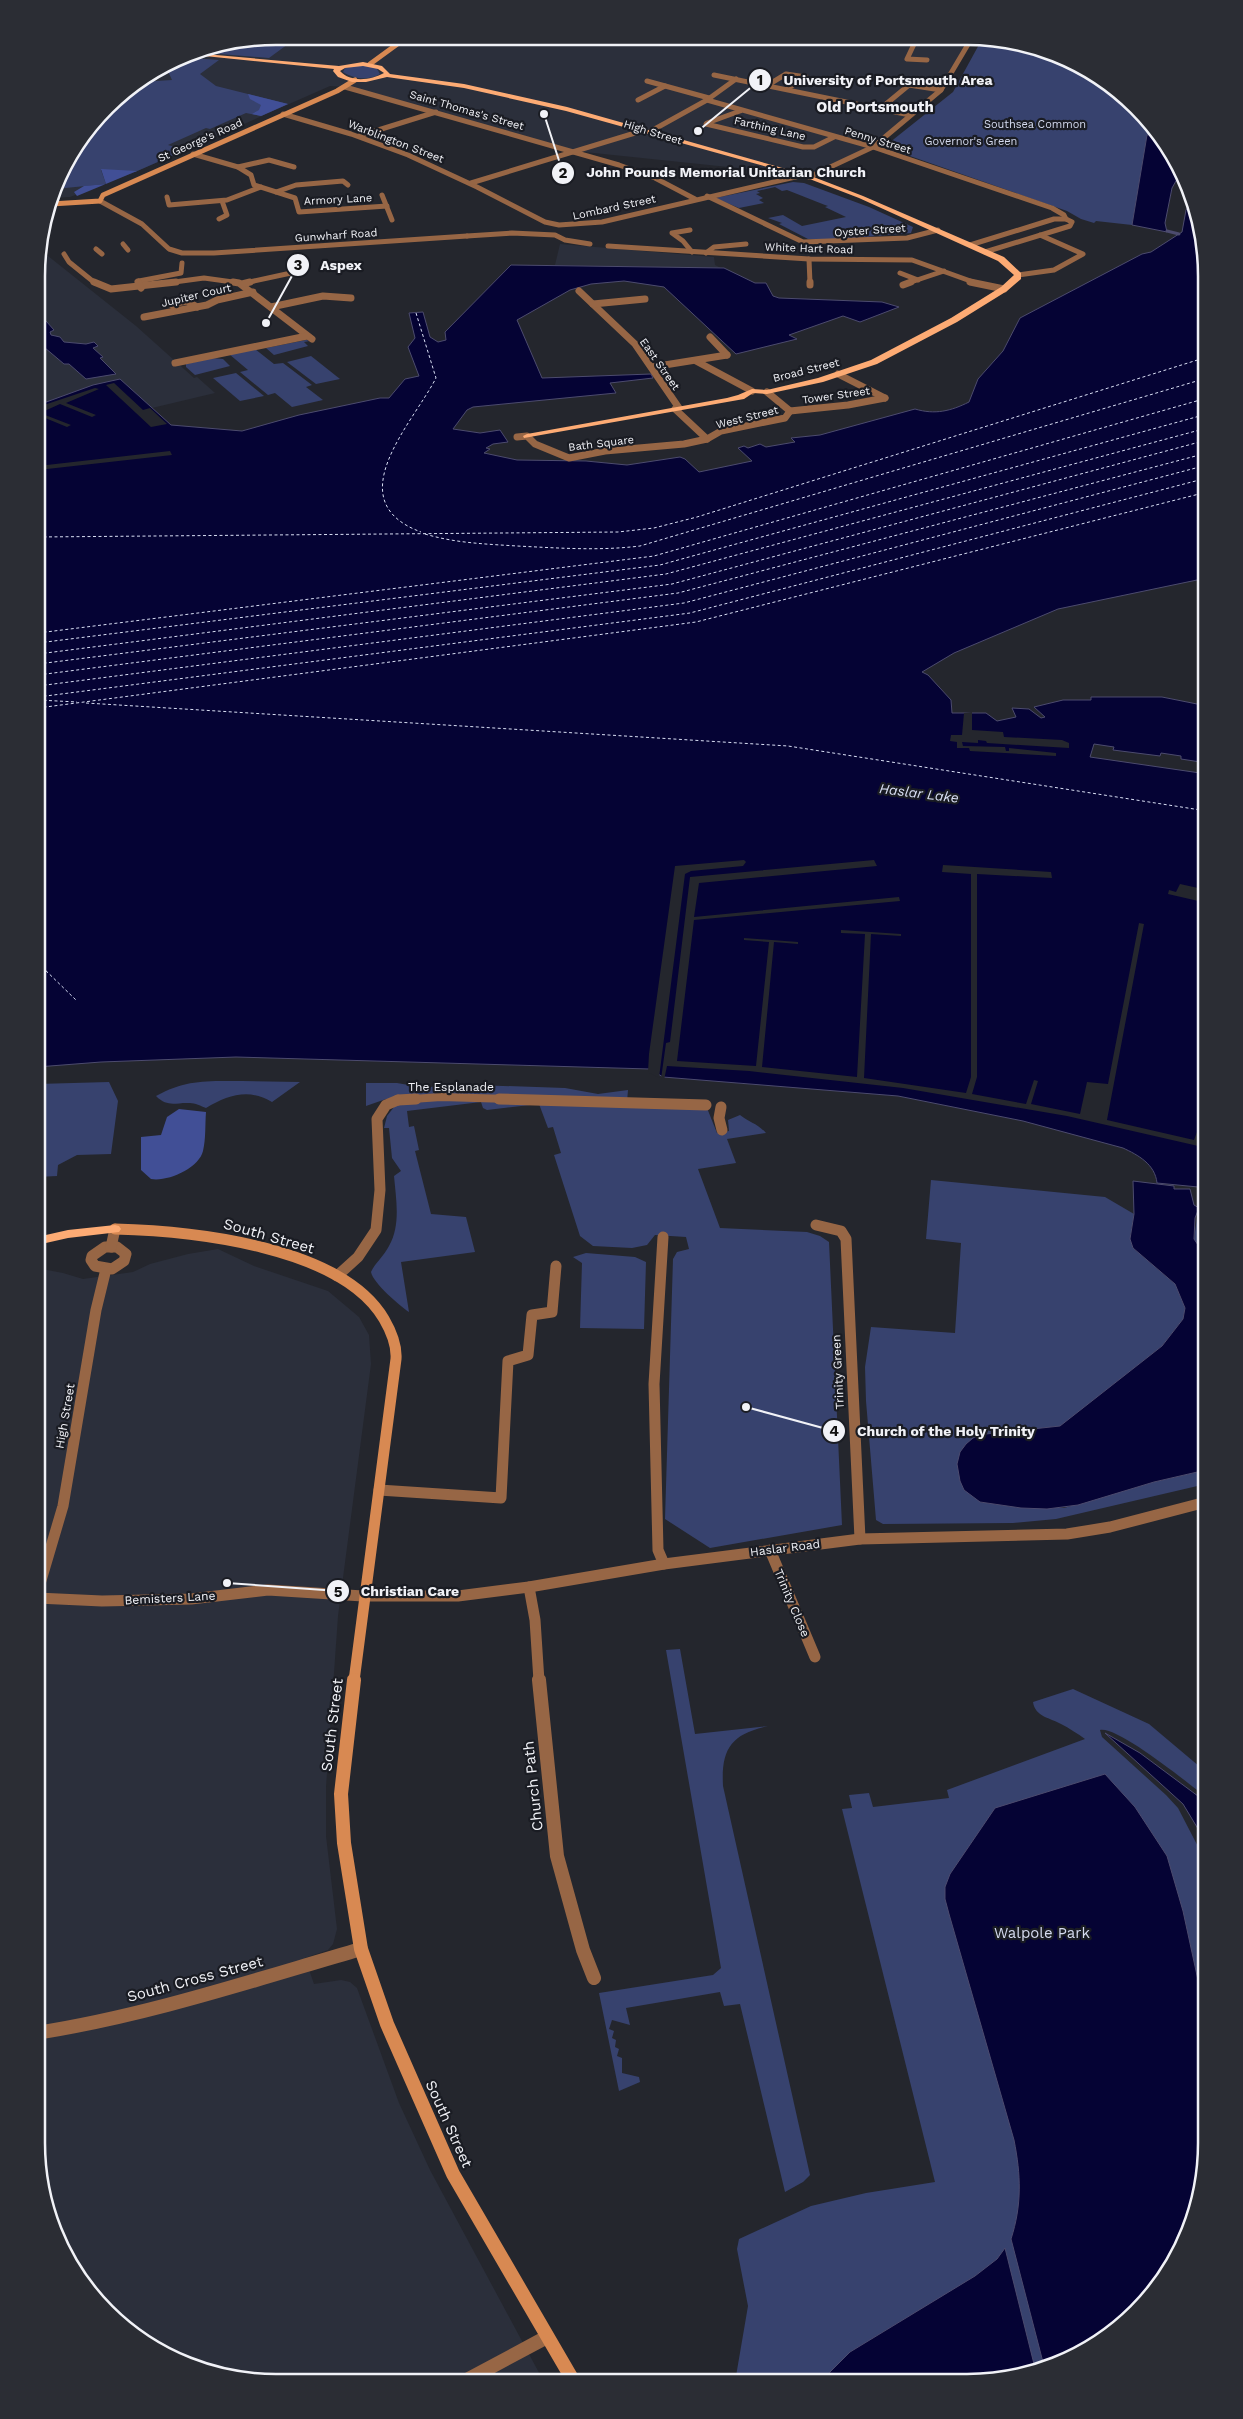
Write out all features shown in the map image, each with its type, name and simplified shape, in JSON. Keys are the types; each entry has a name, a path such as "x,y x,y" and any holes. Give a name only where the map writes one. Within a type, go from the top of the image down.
{"main road":[{"path":"370,64 396,45"},
{"path":"206,56 338,68 370,64 382,68 387,73 370,80 355,80 342,78 337,73 338,68"},
{"name":"High Street","path":"386,75 464,86 567,109 806,176 861,196 970,244 1007,263 1018,275"},
{"name":"St George's Road","path":"100,201 107,193 345,87 355,80"},
{"path":"56,204 100,201"},
{"name":"Broad Street","path":"527,436 736,398 752,391 767,392 838,374 903,348 954,320 1004,289 1017,279 1018,275"},
{"path":"45,1239 74,1233 115,1229"},
{"name":"South Street","path":"115,1229 174,1230 234,1241 286,1255 337,1276 354,1285 380,1312 396,1352 379,1490 363,1596 341,1794 344,1843 361,1949 387,2024 451,2169 569,2374"}],"street":[{"path":"914,45 907,59 927,60"},
{"path":"880,109 909,85 941,90 967,45"},
{"path":"768,85 786,74 806,76 787,89"},
{"path":"714,75 910,115"},
{"path":"651,132 708,99 736,79"},
{"name":"Penny Street","path":"647,81 708,99 740,111 873,148 1052,208 1061,212 1066,219"},
{"path":"638,100 665,86"},
{"name":"Saint Thomas's Street","path":"345,87 575,151 655,178 695,198"},
{"name":"Lombard Street","path":"545,222 570,226 602,222 695,198 806,176 873,148 941,90"},
{"name":"Farthing Lane","path":"740,111 706,124 804,147 814,147 834,137"},
{"path":"359,136 437,112"},
{"name":"Warblington Street","path":"283,114 359,136 471,183 545,222"},
{"path":"471,183 635,133"},
{"path":"193,154 238,167 269,160 294,167"},
{"name":"Armory Lane","path":"238,167 251,176 254,184 295,198 299,212 386,206"},
{"path":"329,176 331,182"},
{"path":"276,192 294,185 345,182 348,185"},
{"path":"167,197 168,205 222,201 261,187"},
{"path":"382,195 392,220"},
{"name":"Oyster Street","path":"707,196 804,242 907,238 938,230"},
{"name":"Gunwharf Road","path":"100,201 104,206 142,224 169,249 182,253 214,253 512,233 554,235 565,240 590,244"},
{"path":"219,218 228,215 222,201"},
{"path":"970,244 1050,219 1066,219 1072,222 1072,225 985,252"},
{"path":"690,230 672,233 683,240 692,252"},
{"path":"1018,275 1054,270 1084,254 1040,235"},
{"path":"122,244 128,250"},
{"path":"706,253 714,247 746,244"},
{"name":"White Hart Road","path":"608,246 809,259 912,260 969,282 1004,289"},
{"path":"96,249 102,254"},
{"path":"64,254 69,262 99,286 116,289 141,288 204,278 220,279 242,284 309,337 175,363"},
{"path":"809,259 810,285"},
{"path":"141,288 138,283 139,281 181,272 182,263"},
{"path":"242,284 290,273 302,266"},
{"path":"903,285 944,271"},
{"path":"900,274 918,280"},
{"name":"East Street","path":"579,291 635,344 652,367 677,409 706,439"},
{"name":"Jupiter Court","path":"144,317 197,307 253,292"},
{"path":"271,307 326,295 351,298"},
{"path":"593,304 645,299"},
{"path":"652,367 727,355 710,338"},
{"path":"696,361 752,391"},
{"name":"Tower Street","path":"790,411 848,405 885,398 838,374"},
{"name":"West Street","path":"684,444 706,439 721,431 785,418 790,411 767,392"},
{"name":"Broad Street","path":"517,438 527,436"},
{"name":"Bath Square","path":"527,436 535,444 569,458 605,451 684,444"},
{"name":"The Esplanade","path":"337,1276 358,1256 376,1230 380,1190 377,1119 386,1105 398,1100 441,1097 627,1101 706,1106"},
{"path":"721,1107 719,1118 722,1130"},
{"name":"Trinity Green","path":"816,1225 841,1230 846,1239 860,1539"},
{"path":"111,1247 115,1229"},
{"path":"663,1237 654,1384 658,1550 664,1564"},
{"path":"111,1247 124,1251 126,1258 121,1264 106,1269 95,1266 91,1260 99,1249 111,1247"},
{"path":"379,1490 501,1498 508,1361 528,1355 532,1315 552,1312 556,1266"},
{"name":"High Street","path":"45,1567 63,1506 96,1310 106,1269"},
{"name":"Haslar Road","path":"363,1596 458,1596 529,1587 664,1564 860,1539 1067,1534 1110,1527 1198,1504"},
{"name":"Trinity Close","path":"770,1550 815,1657"},
{"name":"Church Path","path":"529,1587 535,1620 543,1719 558,1856 583,1950 594,1978"},
{"name":"Bemisters Lane","path":"45,1598 102,1601 191,1599 268,1590 363,1596"},
{"name":"South Cross Street","path":"45,2032 76,2027 176,2002 361,1949"},
{"path":"478,2374 547,2337"}],"shaded area":[{"path":"261,45 968,45 941,90 873,147 804,175 575,151 345,87 330,86 135,172 70,197 58,198 76,160 102,124 124,102 147,84 174,69 201,57 231,49"},
{"path":"248,94 288,104 261,116 252,114 259,110 261,105 250,99"},
{"path":"101,169 137,171 106,184"},
{"path":"106,184 77,196 74,192 84,186"},
{"path":"560,244 714,257 715,265 721,268 555,265"},
{"path":"46,254 136,326 194,378 197,377 215,393 152,408 120,379 45,403"},
{"path":"179,1109 206,1112 203,1151 196,1163 182,1172 166,1178 151,1179 141,1170 141,1137 161,1135 167,1117"},
{"path":"218,1249 254,1266 328,1291 359,1317 369,1335 371,1364 338,1616 326,1787 326,1836 337,1929 333,1944 328,1950 305,1958 314,1984 341,1980 350,1982 357,1988 399,2103 430,2170 540,2374 261,2374 231,2370 201,2362 147,2335 124,2317 102,2295 76,2259 57,2218 49,2188 45,2158 45,1270 83,1279 133,1272 150,1264 188,1254"}],"green space":[{"path":"261,45 287,45 269,58 214,53"},
{"name":"Southsea Common","path":"979,45 1012,49 1042,57 1096,84 1119,102 1150,135 1147,135 1132,225 1096,221 1094,223 1081,219 1067,211 887,148 886,146 894,139 953,92"},
{"path":"198,58 219,60 200,74 216,86 288,104 261,116 246,113 210,129 206,128 168,145 185,150 135,172 101,170 106,184 62,188 84,147 102,124 124,102 151,81 172,80 168,72"},
{"path":"359,65 376,67 380,74 371,78 362,78 343,72 345,68"},
{"path":"793,182 804,183 869,207 913,227 911,233 830,240 808,239 779,224 782,223 768,218 783,215 802,226 846,217 825,207 828,206 775,187 757,191 760,193 756,194 763,198 759,200 764,203 739,208 715,198"},
{"path":"306,340 310,341 304,342 308,346 274,355 266,348"},
{"path":"255,349 274,364 283,363 312,385 306,387 323,400 292,407 275,393 268,395 240,372 248,370 229,354"},
{"path":"311,356 340,379 316,384 287,362"},
{"path":"212,358 223,359 230,366 195,375 186,367 186,364"},
{"path":"236,373 264,396 240,401 213,378"},
{"path":"109,1082 118,1101 111,1154 77,1155 58,1165 57,1176 45,1177 45,1084"},
{"path":"198,1082 300,1082 272,1102 247,1094 230,1097 206,1108 192,1103 172,1104 160,1100 156,1096 177,1086"},
{"path":"366,1083 397,1083 426,1088 446,1084 565,1088 598,1094 628,1090 627,1102 707,1108 717,1133 729,1131 728,1120 740,1115 763,1130 766,1133 727,1139 736,1163 698,1169 720,1228 807,1232 820,1236 829,1242 842,1525 710,1548 665,1519 673,1259 677,1252 689,1249 686,1237 655,1235 647,1245 632,1248 593,1246 580,1236 554,1155 561,1153 553,1127 548,1128 539,1104 487,1110 483,1108 481,1102 407,1111 409,1127 414,1126 419,1150 415,1151 431,1214 466,1217 475,1252 401,1262 409,1312 387,1294 371,1272 393,1238 397,1212 394,1176 401,1171 392,1158 389,1128 384,1128 387,1116 394,1107 386,1099 366,1106"},
{"path":"931,1180 1105,1197 1134,1214 1130,1238 1133,1248 1175,1284 1185,1308 1183,1319 1162,1346 1060,1427 986,1434 973,1438 980,1502 1021,1508 1064,1508 1154,1482 1198,1472 1198,1486 1056,1519 1013,1523 883,1524 876,1520 865,1367 871,1327 955,1333 961,1243 926,1239"},
{"path":"1198,1211 1198,1245 1194,1239"},
{"path":"586,1253 635,1257 646,1262 644,1329 580,1328 582,1263 573,1257"},
{"path":"680,1649 695,1734 768,1726 745,1734 731,1745 724,1762 723,1786 810,2175 803,2182 785,2192 740,2004 724,2006 720,1992 626,2008 630,2025 612,2020 609,2029 614,2031 612,2038 616,2040 615,2047 619,2049 617,2056 622,2058 622,2073 639,2077 640,2082 619,2091 599,1993 713,1975 721,1968 666,1650"},
{"name":"Walpole Park","path":"1073,1689 1149,1724 1198,1765 1198,1791 1137,1746 1109,1731 1100,1730 1102,1737 1178,1808 1198,1847 1198,2158 1194,2188 1180,2232 1159,2272 1141,2295 1119,2317 1083,2343 1042,2362 1012,2370 982,2374 736,2374 748,2306 737,2249 739,2239 811,2206 866,2193 935,2182 842,1809 852,1808 849,1795 869,1793 873,1807 949,1798 947,1790 1085,1739 1040,1714 1034,1707 1033,1702"}],"water":[{"path":"1147,135 1150,135 1159,147 1177,180 1172,188 1165,223 1167,232 1132,225"},
{"name":"Haslar Lake","path":"1188,208 1194,231 1198,261 1198,579 1058,609 954,653 922,672 928,675 951,700 952,713 986,713 997,721 1016,717 1012,708 1029,709 1041,718 1045,717 1034,707 1063,700 1091,700 1091,697 1162,697 1198,703 1198,762 1181,759 1181,756 1161,753 1160,756 1113,750 1114,747 1094,744 1090,757 1198,773 1198,1187 1157,1183 1156,1176 1149,1165 1140,1157 1123,1148 1023,1121 898,1096 663,1077 650,1069 236,1057 101,1062 45,1066 45,402 93,385 120,379 171,425 242,431 299,415 380,398 389,398 405,379 419,376 408,347 415,338 409,313 423,312 430,337 438,342 446,340 445,332 511,265 724,268 755,283 766,283 773,296 779,298 882,302 899,307 860,322 843,316 789,335 797,339 736,354 664,287 624,281 591,284 570,290 517,320 542,378 651,374 653,378 610,383 616,393 473,407 467,410 453,429 480,433 500,430 508,442 493,444 486,448 490,449 484,453 517,460 586,461 627,465 680,457 685,459 699,472 752,461 738,448 744,446 748,448 760,444 766,447 795,442 791,438 820,435 915,409 936,412 956,408 969,402 978,379 1003,351 1020,318 1142,254 1151,252 1182,232"},
{"path":"45,320 54,330 50,332 51,335 60,337 64,342 86,344 94,342 98,346 93,348 103,357 100,358 116,374 86,379 69,364 64,364 45,348"},
{"path":"1133,1181 1174,1186 1174,1189 1190,1189 1194,1205 1198,1207 1195,1218 1194,1239 1198,1245 1198,1472 1154,1482 1078,1505 1047,1509 1021,1508 980,1502 964,1490 960,1481 957,1464 960,1452 966,1444 973,1438 986,1434 1060,1426 1162,1346 1183,1319 1185,1308 1175,1284 1133,1248 1130,1239 1134,1214"},
{"path":"1105,1733 1140,1753 1198,1796 1198,1829 1183,1804"},
{"path":"1105,1774 1135,1807 1167,1856 1183,1911 1198,1980 1198,2158 1194,2188 1186,2218 1167,2259 1141,2295 1119,2317 1096,2335 1043,2362 1011,2239 1019,2202 1018,2165 1014,2140 945,1899 945,1887 950,1874 995,1808"},
{"path":"1005,2248 1034,2364 1012,2370 982,2374 829,2374 850,2352 975,2276 997,2259"}],"pier":[{"path":"114,383 143,410 150,408 167,424 151,427 106,385"},
{"path":"95,388 99,389 66,403 96,415 92,417 60,404 45,411 45,405"},
{"path":"45,415 71,425 67,427 45,418"},
{"path":"170,451 172,455 45,469 45,465"},
{"path":"972,712 972,730 1003,732 1004,737 1062,740 1069,743 1069,748 987,743 986,741 978,740 978,743 962,742 963,746 1005,747 1006,751 1009,751 1009,748 1056,753 1056,756 970,751 969,748 957,748 957,742 950,741 951,735 962,735 964,713"},
{"path":"744,860 746,862 743,866 691,871 685,874 659,1078 648,1072 649,1054 675,866"},
{"path":"874,860 877,866 699,883 694,917 899,897 900,901 694,920 677,1061 756,1066 769,942 744,940 744,938 798,942 798,944 774,942 762,1067 857,1077 865,934 841,933 841,930 901,934 901,936 871,934 864,1078 966,1093 971,1077 971,874 942,872 943,865 1051,872 1052,878 977,874 977,1077 972,1094 1026,1104 1034,1080 1038,1081 1031,1104 1080,1114 1087,1082 1108,1084 1139,923 1144,924 1107,1120 1194,1140 1198,1129 1198,1146 1067,1116 903,1088 749,1071 667,1066 664,1080 661,1079 666,1043 670,1042 690,877"},
{"path":"1180,884 1198,888 1198,901 1168,894 1169,890 1176,892"}],"waterway":[{"path":"1167,231 1179,234"}],"ferry route":[{"path":"416,313 436,378 399,438 388,460 383,482 385,501 397,518 421,532"},
{"path":"45,537 618,532 654,528 697,517 1198,360"},
{"path":"425,534 459,541 517,546 594,549 640,546 1198,381"},
{"path":"45,632 654,556 1198,401"},
{"path":"45,642 660,565 1198,416"},
{"path":"45,653 666,574 1198,430"},
{"path":"45,663 672,584 1198,442"},
{"path":"45,674 678,593 1198,455"},
{"path":"45,685 684,603 1198,467"},
{"path":"45,696 690,613 1198,480"},
{"path":"45,707 696,622 1198,494"},
{"path":"45,700 77,702"},
{"path":"86,703 788,746 1198,810"},
{"path":"45,970 77,1001"}],"place":[{"name":"John Pounds Memorial Unitarian Church","path":"544,114"},
{"name":"University of Portsmouth Area","path":"698,131"},
{"name":"Aspex","path":"266,323"},
{"name":"Church of the Holy Trinity","path":"746,1407"},
{"name":"Christian Care","path":"227,1583"}],"district":[{"name":"Old Portsmouth","path":"875,107"}],"park label":[{"name":"Governor's Green","path":"971,141"}]}
